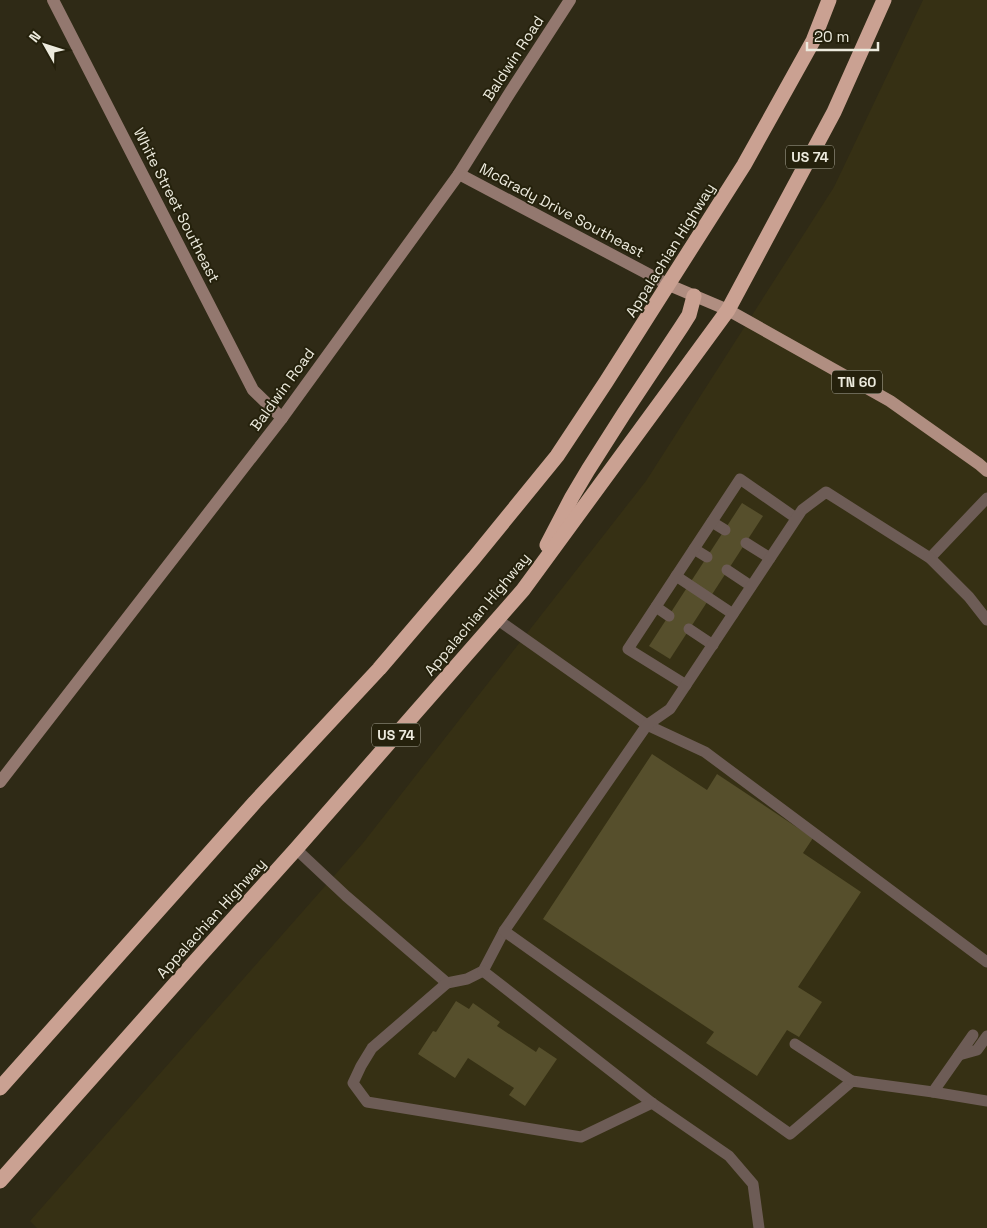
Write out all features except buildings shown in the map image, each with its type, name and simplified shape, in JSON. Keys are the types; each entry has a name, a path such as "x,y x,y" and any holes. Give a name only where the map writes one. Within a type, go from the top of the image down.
{"highway":[{"name":"Appalachian Highway","path":"0,1088 255,802 379,669 474,558 556,456 669,285 744,164 814,41 830,0"},
{"name":"Appalachian Highway","path":"0,1181 296,849 523,590 728,310 834,112 884,0"},
{"path":"523,590 588,470 689,315 694,296"}],"main road":[{"name":"McGrady Drive Southeast","path":"669,285 728,310 890,401 980,464 987,471"}],"street":[{"name":"White Street Southeast","path":"53,0 254,390 282,418"},
{"name":"Baldwin Road","path":"0,782 282,418 459,174 570,0"},
{"name":"McGrady Drive Southeast","path":"459,174 669,285"}],"lane":[{"path":"686,686 628,649 740,479 796,518"},
{"path":"652,1103 581,1137 367,1102 353,1082 372,1048 447,983 467,979 483,971 504,931 647,725 670,709 796,518 802,510 826,492 930,558 969,597 987,620"},
{"path":"930,558 987,498"},
{"path":"712,522 725,530"},
{"path":"746,543 770,558"},
{"path":"694,549 707,557"},
{"path":"727,570 752,586"},
{"path":"676,576 733,614"},
{"path":"656,607 669,616"},
{"path":"498,620 647,725 705,752 987,962"},
{"path":"689,629 713,645"},
{"path":"296,849 346,896 447,983"},
{"path":"504,931 790,1134 852,1081"},
{"path":"483,971 652,1103 728,1156 753,1184 759,1228"},
{"path":"933,1092 973,1035"},
{"path":"959,1055 977,1050 987,1036"},
{"path":"794,1044 852,1081 933,1092 987,1102"}],"shaded area":[{"path":"923,0 987,0 987,1228 37,1228 30,1221 363,843 646,481 834,187"}]}
